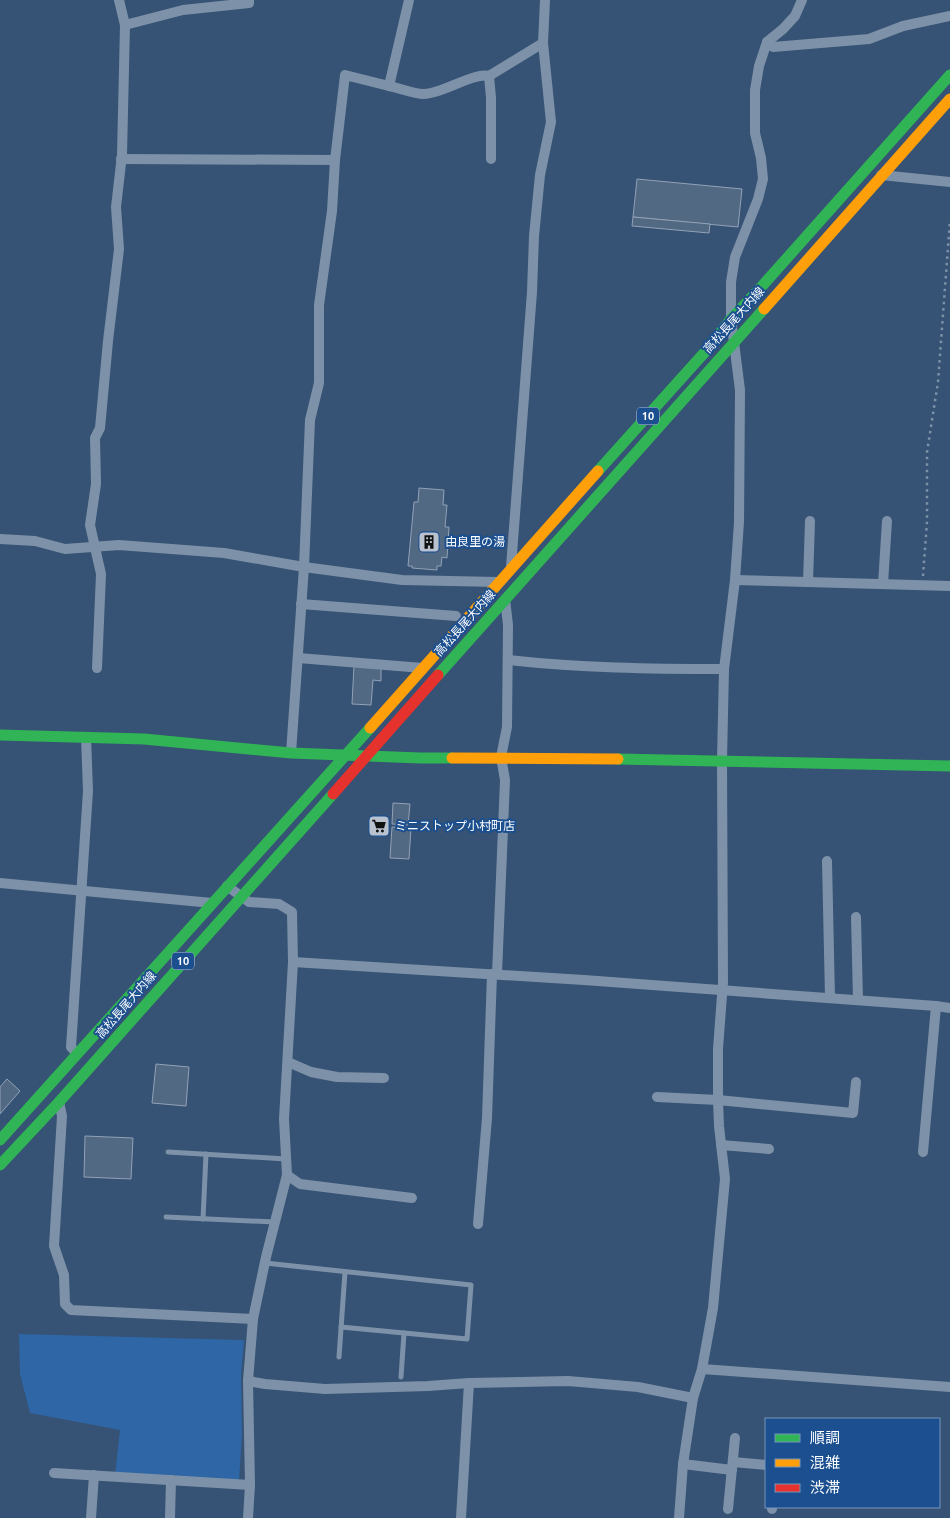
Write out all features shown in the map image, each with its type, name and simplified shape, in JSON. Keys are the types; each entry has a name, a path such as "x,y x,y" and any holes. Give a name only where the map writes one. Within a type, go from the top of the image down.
{"main road":[{"name":"高松長尾大内線","path":"0,1140 705,352 731,319 950,75"},
{"name":"高松長尾大内線","path":"0,1165 59,1102 950,99"},
{"path":"0,735 144,739 291,753 420,758 501,757 722,760 950,766"}],"street":[{"path":"97,668 101,574 90,525 96,484 95,438 100,428 119,250 116,207 121,159 125,25 120,0"},
{"path":"125,25 183,10 249,3 249,0"},
{"path":"389,86 409,0"},
{"path":"511,568 532,292 534,236 540,175 551,122 544,43 545,0"},
{"path":"680,1518 683,1464 693,1398 702,1369 714,1308 725,1179 718,1100 718,1048 722,990 724,669 736,580 740,522 740,390 731,319 731,282 735,257 758,200 763,179 761,158 755,133 755,90 766,42 783,29 795,16 802,0"},
{"path":"766,42 773,47 869,39 903,26 950,16"},
{"path":"291,753 304,567 310,420 319,383 319,306 332,212 335,160 345,76 424,94 455,86 483,75 489,76 544,43"},
{"path":"489,76 491,98 490,159"},
{"path":"121,159 335,160"},
{"path":"863,174 950,182"},
{"path":"808,582 810,521"},
{"path":"884,584 887,521"},
{"path":"0,540 35,542 65,549 119,545 224,553 304,567 402,580 498,582"},
{"path":"736,580 950,586"},
{"path":"478,1224 487,1118 505,780 501,757 507,727 508,626 505,599"},
{"path":"301,604 456,616"},
{"path":"298,658 423,668"},
{"path":"508,660 550,665 724,669"},
{"path":"76,1054 71,1046 88,791 86,737"},
{"path":"827,861 830,998"},
{"path":"0,883 212,903"},
{"path":"227,886 249,902 279,904 292,912 293,962 284,1119 287,1175 253,1319 248,1381 250,1485 248,1518"},
{"path":"856,917 858,1000"},
{"path":"293,962 494,974 950,1008"},
{"path":"923,1152 936,1006"},
{"path":"288,1062 311,1072 337,1077 384,1078"},
{"path":"658,1097 718,1100 853,1113 856,1082"},
{"path":"59,1102 62,1116 54,1246 64,1275 65,1304 72,1310 253,1319"},
{"path":"721,1145 769,1149"},
{"path":"287,1175 300,1184 412,1198"},
{"path":"702,1369 950,1387"},
{"path":"248,1381 325,1389 568,1381 638,1387 693,1398"},
{"path":"461,1518 469,1383"},
{"path":"728,1509 735,1438"},
{"path":"683,1464 765,1465"},
{"path":"54,1473 250,1485"},
{"path":"90,1518 94,1475"},
{"path":"170,1518 171,1480"}],"lane":[{"path":"168,1152 286,1159"},
{"path":"203,1219 206,1154"},
{"path":"166,1217 275,1222"},
{"path":"265,1263 471,1286 467,1339 342,1327"},
{"path":"339,1357 345,1272"},
{"path":"401,1377 404,1333"}],"path":[{"path":"922,585 927,522 927,452 938,382 950,220"}],"shaded area":[{"path":"19,1334 244,1340 241,1375 242,1434 239,1481 115,1475 120,1430 30,1413 20,1374"}],"building":[{"path":"637,179 742,189 738,227 633,217"},
{"path":"633,217 710,224 709,233 632,226"},
{"name":"由良里の湯","path":"419,488 444,490 443,505 447,505 445,527 449,527 447,558 442,557 441,566 437,566 437,570 408,566 414,502 418,502"},
{"path":"354,665 381,667 381,681 373,680 371,705 352,704"},
{"path":"393,803 410,804 408,825 392,824"},
{"path":"392,827 411,828 409,859 390,858"},
{"path":"156,1064 189,1067 186,1106 152,1103"},
{"path":"7,1079 20,1091 0,1114 0,1087"},
{"path":"85,1136 133,1138 131,1179 84,1177"}],"traffic: fast":[{"path":"598,471 705,352 731,319 950,75"},
{"path":"438,675 764,309"},
{"path":"0,1140 370,728"},
{"path":"0,735 144,739 291,753 452,758"},
{"path":"618,759 950,766"},
{"path":"0,1165 59,1102 333,794"}],"traffic: slow":[{"path":"764,309 950,99"},
{"path":"370,728 598,471"},
{"path":"452,758 618,759"}],"traffic: jam":[{"path":"333,794 438,675"}],"place":[{"name":"由良里の湯","path":"429,542"},
{"name":"ミニストップ小村町店","path":"379,826"}]}
